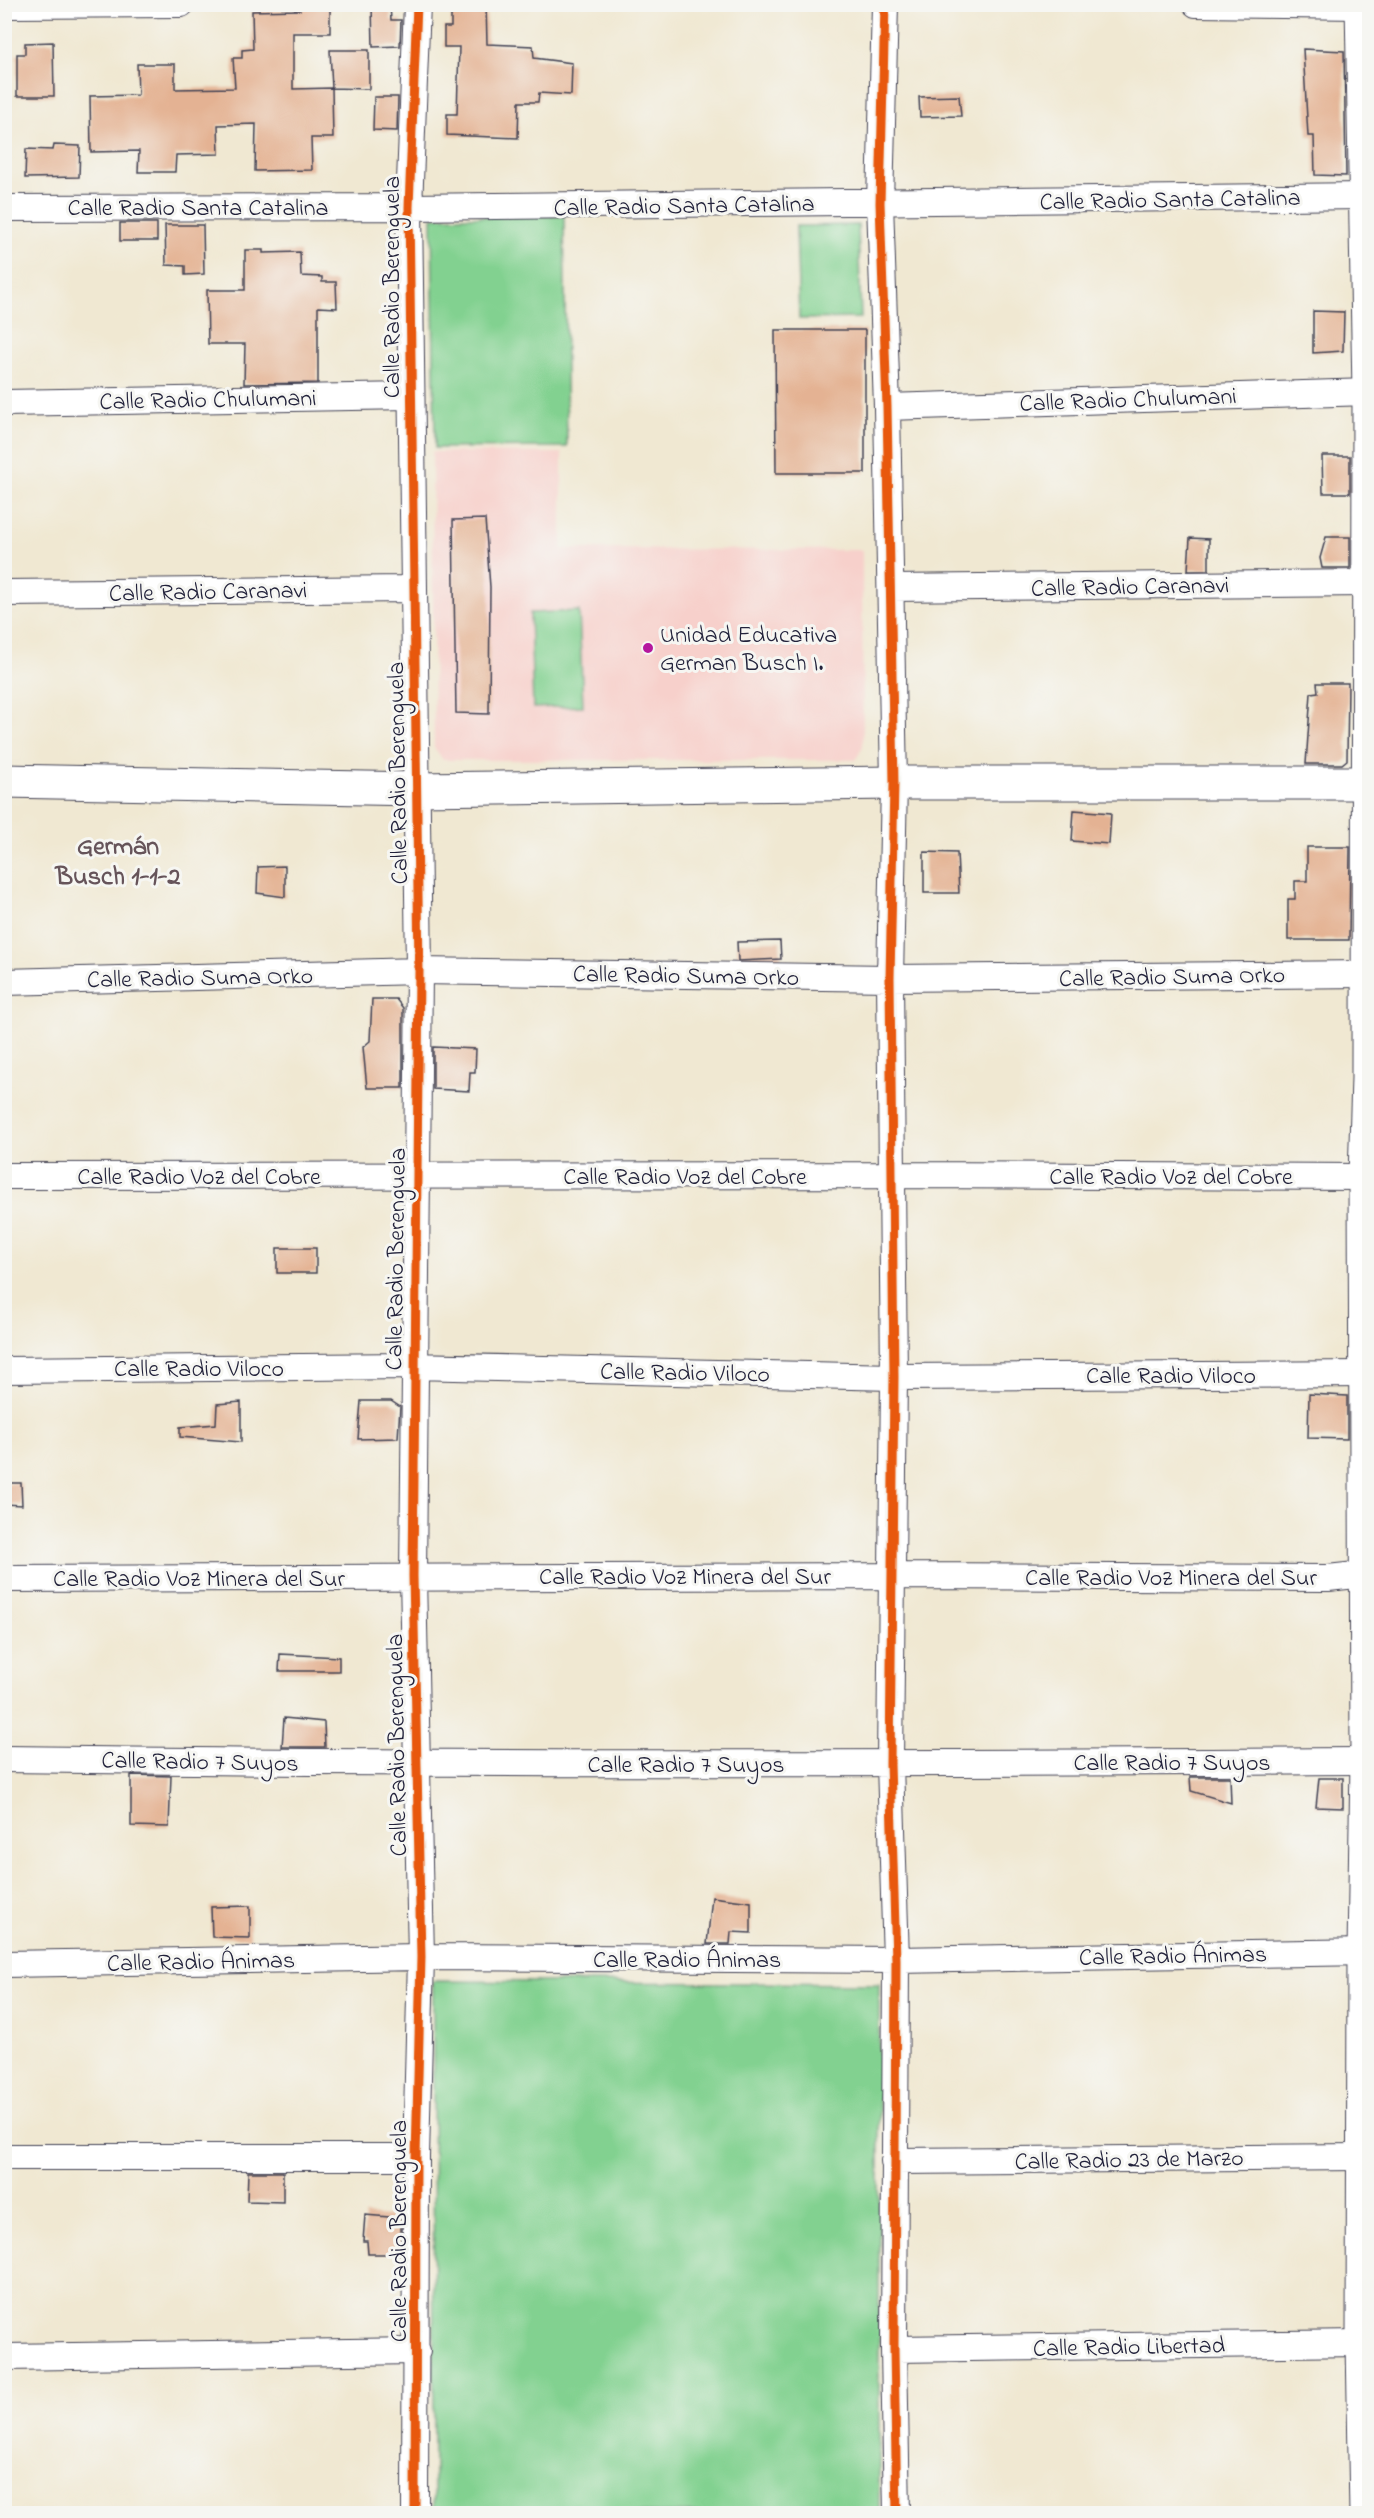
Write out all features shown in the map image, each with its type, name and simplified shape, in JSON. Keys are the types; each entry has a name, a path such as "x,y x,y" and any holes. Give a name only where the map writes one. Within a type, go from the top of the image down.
{"main road":[{"path":"1364,6 1369,392 1369,1078 1365,1177 1365,1574 1368,1659 1367,2055 1363,2343 1367,2508"},
{"path":"4,781 418,789 894,783 1369,783"}],"street":[{"path":"4,5 181,4"},
{"name":"Calle Radio Berenguela","path":"415,2514 416,2157 421,1957 412,1576 419,971 418,789 412,589 409,207 417,4"},
{"path":"885,4 880,203 887,407 894,783 890,978 894,1377 890,1764 896,1960 894,2349 897,2514"},
{"path":"1196,4 1364,6"},
{"name":"Calle Radio Santa Catalina","path":"4,208 880,203 1366,217"},
{"name":"Calle Radio Chulumani","path":"887,407 1369,392"},
{"name":"Calle Radio Chulumani","path":"4,403 411,396"},
{"name":"Calle Radio Caranavi","path":"891,588 1369,583"},
{"name":"Calle Radio Caranavi","path":"4,593 412,589"},
{"name":"Calle Radio Suma Orko","path":"4,982 419,971 890,978 1368,974"},
{"name":"Calle Radio Voz del Cobre","path":"4,1176 1365,1177"},
{"name":"Calle Radio Viloco","path":"4,1370 413,1366 894,1377 1366,1374"},
{"name":"Calle Radio Voz Minera del Sur","path":"4,1579 412,1576 1328,1578 1365,1574"},
{"name":"Calle Radio 7 Suyos","path":"4,1759 415,1764 1367,1761"},
{"name":"Calle Radio Ánimas","path":"4,1964 421,1957 896,1960 1367,1952"},
{"path":"4,2157 416,2157"},
{"name":"Calle Radio 23 de Marzo","path":"894,2162 1364,2157"},
{"name":"Calle Radio Libertad","path":"894,2349 1363,2343"},
{"path":"4,2358 417,2351"}],"shaded area":[{"name":"Unidad Educativa German Busch I.","path":"432,452 562,453 562,549 862,550 863,746 856,760 443,760 434,747"}],"green space":[{"path":"564,216 567,447 435,448 432,217"},
{"path":"858,225 861,318 799,319 796,226"},
{"path":"579,611 583,706 533,708 530,613"},
{"path":"433,1981 879,1984 879,2513 434,2513"}],"building":[{"path":"457,4 486,4 487,44 533,46 534,58 572,63 571,95 539,93 538,102 519,102 518,138 447,135 447,114 457,114 459,47 444,47 444,27 451,27 451,10"},
{"path":"372,5 390,5 391,20 401,20 400,46 373,47"},
{"path":"300,6 330,6 330,33 293,33 293,89 332,88 333,138 311,138 312,170 255,171 256,124 218,125 219,154 176,155 175,172 138,172 139,151 91,152 90,96 138,95 137,64 175,64 175,89 235,88 233,58 242,58 242,50 253,49 252,11 300,10"},
{"path":"53,42 54,96 17,96 17,54 25,54 25,43"},
{"path":"1303,49 1344,51 1346,176 1315,175 1314,136 1308,136"},
{"path":"330,50 369,50 369,89 332,88"},
{"path":"959,96 961,116 920,117 919,97"},
{"path":"374,97 398,97 397,131 373,130"},
{"path":"54,145 80,146 79,177 25,178 26,149 53,150"},
{"path":"120,223 157,223 157,241 120,241"},
{"path":"165,225 203,225 204,274 185,275 185,266 166,265"},
{"path":"245,250 263,250 263,253 300,252 301,276 322,277 322,282 336,282 337,308 318,307 318,383 244,384 245,344 208,344 207,290 245,290"},
{"path":"1313,311 1344,312 1343,351 1313,353"},
{"path":"775,330 865,330 865,473 776,473"},
{"path":"1322,456 1350,456 1350,493 1323,493"},
{"path":"485,519 490,587 489,714 456,713 453,520"},
{"path":"1326,537 1350,537 1350,568 1322,568 1320,558"},
{"path":"1190,538 1209,539 1209,570 1188,570"},
{"path":"1317,683 1348,683 1347,760 1342,764 1306,764 1311,693 1318,692"},
{"path":"1074,810 1111,813 1109,844 1072,841"},
{"path":"1307,847 1350,847 1349,940 1288,940 1288,899 1295,899 1295,881 1307,881"},
{"path":"924,852 957,853 959,893 924,893"},
{"path":"285,866 285,897 257,893 258,867"},
{"path":"780,941 781,959 738,961 737,942"},
{"path":"372,999 396,999 403,1008 403,1088 367,1088 363,1047 370,1041"},
{"path":"433,1047 476,1049 475,1072 470,1072 469,1091 433,1089"},
{"path":"277,1248 316,1248 316,1273 277,1273"},
{"path":"1309,1394 1347,1396 1347,1439 1308,1438"},
{"path":"361,1401 391,1401 400,1407 398,1438 358,1439"},
{"path":"241,1402 241,1442 180,1437 180,1427 216,1424 217,1404"},
{"path":"4,1483 21,1483 22,1505 4,1504"},
{"path":"280,1654 339,1657 339,1671 279,1671"},
{"path":"284,1718 324,1722 325,1747 282,1747"},
{"path":"131,1775 171,1776 169,1827 131,1826"},
{"path":"1190,1777 1230,1777 1231,1803 1191,1791"},
{"path":"1319,1778 1343,1778 1343,1808 1316,1807"},
{"path":"712,1897 751,1902 751,1933 731,1932 730,1944 707,1944"},
{"path":"250,1906 250,1938 212,1937 211,1907"},
{"path":"248,2172 283,2172 283,2202 247,2201"},
{"path":"365,2215 401,2218 401,2254 368,2254 367,2241 363,2241"}],"cycle path":[{"path":"415,2514 416,2157 421,1957 413,1576 419,971 409,207 417,4"},
{"path":"885,4 880,203 887,407 894,783 890,978 894,1377 890,1764 896,1960 894,2349 897,2514"}],"place":[{"name":"Unidad Educativa German Busch I.","path":"648,648"}],"district":[{"name":"Germán Busch 1-1-2","path":"118,860"}]}
